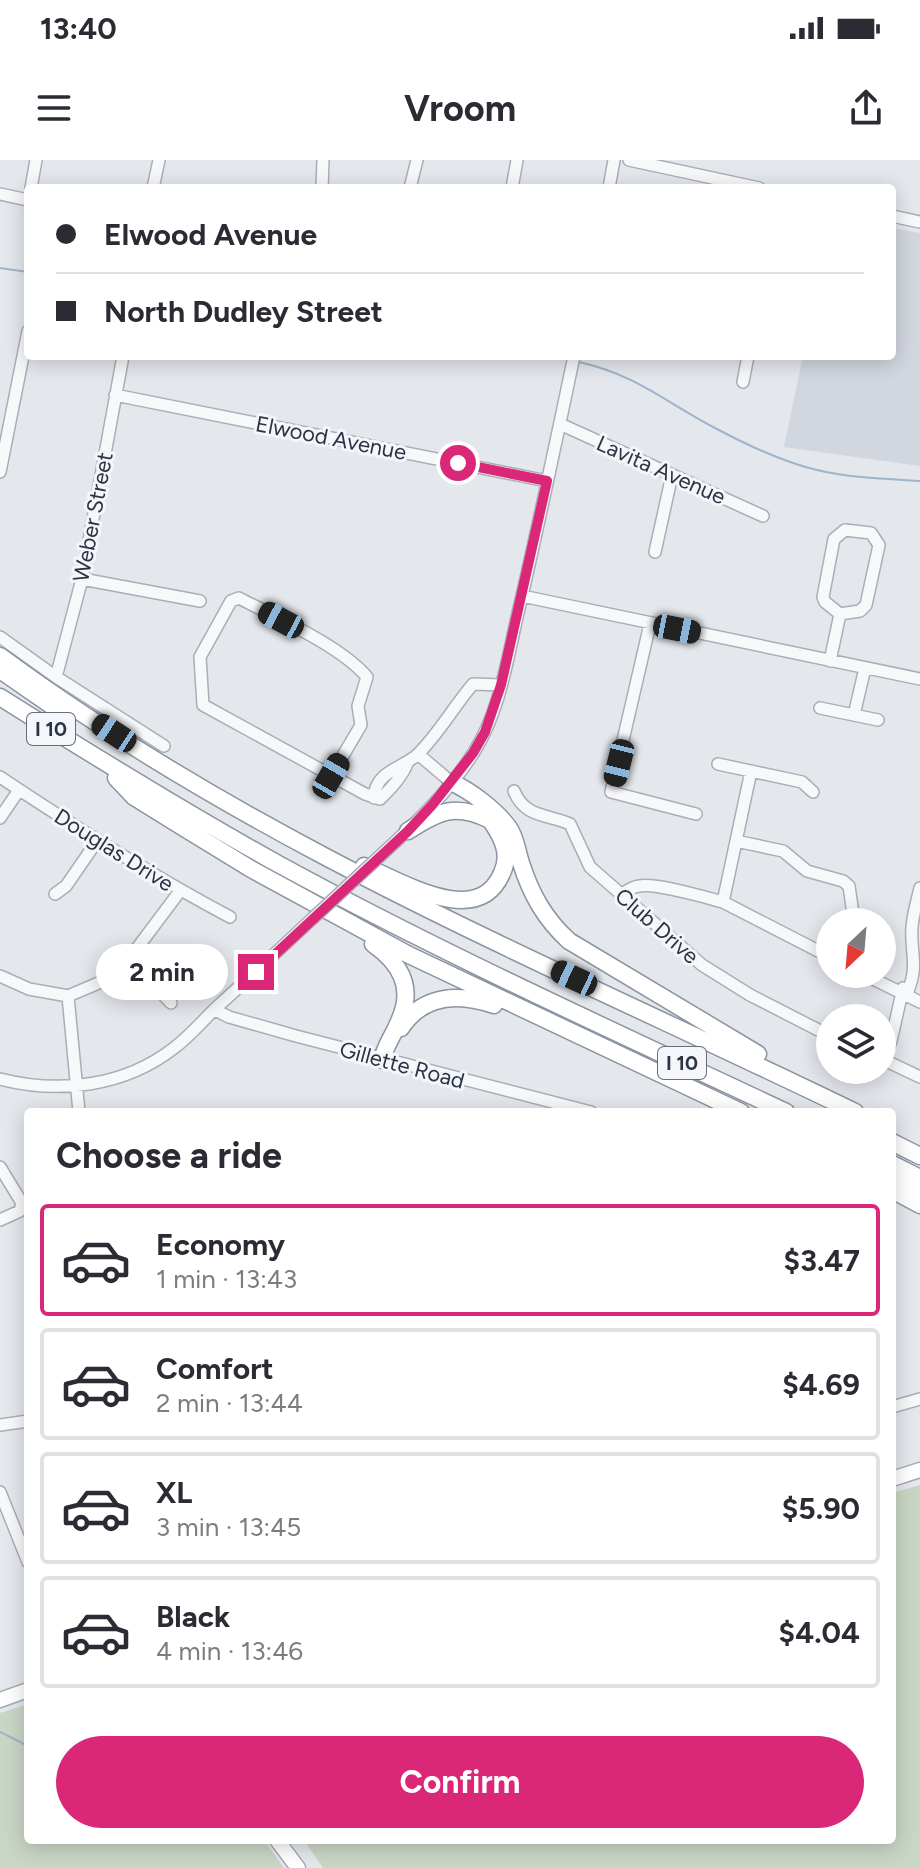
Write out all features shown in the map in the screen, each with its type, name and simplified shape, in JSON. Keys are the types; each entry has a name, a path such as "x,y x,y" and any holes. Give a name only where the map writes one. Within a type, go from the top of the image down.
{"highway":[{"name":"I 10","path":"0,656 139,750 299,842 427,910 847,1108"},
{"path":"0,670 152,769 358,885 450,932 824,1108"},
{"path":"0,683 183,798 324,877 561,994 579,1015"},
{"name":"I 10","path":"0,697 101,762 282,866 579,1015 777,1108"},
{"path":"101,762 134,797 309,901 409,955 733,1108"},
{"path":"299,842 442,898 468,901 491,889 504,869 505,846 490,820 456,792 451,782"},
{"path":"451,782 462,787 509,828 534,897 546,918 569,941 848,1108"},
{"path":"408,831 443,811 472,812 490,820"},
{"path":"309,901 386,953 401,971 407,993 405,1005 382,1060"},
{"path":"382,1060 407,1020 425,1005 447,998 475,999 558,1025"},
{"path":"896,1133 920,1145"},
{"path":"896,1144 920,1156"},
{"path":"896,1166 920,1178"},
{"path":"896,1179 920,1188"},
{"path":"896,1192 920,1205"}],"main road":[{"path":"896,1478 920,1470"},
{"path":"0,1700 24,1691"},
{"path":"280,1844 298,1868"}],"street":[{"path":"32,184 36,160"},
{"path":"154,184 159,160"},
{"path":"322,184 323,160"},
{"path":"411,184 417,160"},
{"path":"513,184 517,160"},
{"path":"610,184 614,160"},
{"path":"629,160 740,184"},
{"path":"0,194 24,199"},
{"path":"896,217 920,222"},
{"path":"0,472 24,351"},
{"name":"Weber Street","path":"56,677 82,579 122,360"},
{"path":"0,1079 38,1087 78,1087 110,1080 143,1067 173,1050 408,831 451,782 485,732 501,685 573,360"},
{"path":"743,382 747,360"},
{"name":"Elwood Avenue","path":"115,395 547,481"},
{"name":"Lavita Avenue","path":"560,424 763,516"},
{"path":"655,552 672,475"},
{"path":"845,530 871,533 879,545 866,605 860,611 840,614 823,597 834,539 845,530"},
{"path":"82,579 200,601"},
{"path":"522,596 920,679"},
{"path":"331,776 361,725 358,706 367,677 344,657 281,620 239,598 231,601 200,657 203,705 331,776 374,798 373,792 391,778 395,766 408,762 418,754 473,684 501,685"},
{"path":"830,661 840,614"},
{"path":"650,624 611,792 696,814"},
{"path":"0,637 164,746"},
{"path":"854,715 865,668"},
{"path":"820,708 878,720"},
{"path":"418,754 451,782"},
{"path":"718,764 802,782 813,792"},
{"path":"723,902 751,771"},
{"name":"Douglas Drive","path":"0,777 97,841 230,917"},
{"path":"0,818 19,790"},
{"name":"Club Drive","path":"514,791 524,808 534,815 570,824 590,867 714,974 816,1029"},
{"path":"55,894 66,886 97,841"},
{"path":"736,841 783,851 807,871 843,881 849,886 852,908"},
{"path":"621,895 632,887 643,885 723,902 816,950"},
{"path":"902,994 908,991 909,962 914,958 911,929 920,888"},
{"path":"0,976 29,989 68,996 101,982 129,959 180,891"},
{"path":"129,959 171,1003"},
{"path":"890,988 920,1002"},
{"path":"896,1020 902,994"},
{"path":"68,996 79,1108"},
{"name":"Gillette Road","path":"215,1010 256,1026 575,1108"},
{"path":"896,1066 920,1077"},
{"path":"0,1167 22,1203 20,1211 0,1220"},
{"path":"896,1406 920,1399"},
{"path":"0,1425 24,1422"},
{"path":"0,1492 24,1552"}],"shaded area":[{"path":"896,229 920,233 920,466 784,447 802,360 896,360"}],"green space":[{"path":"920,1485 920,1868 323,1868 307,1844 896,1844 896,1492"},
{"path":"24,1705 24,1844 267,1844 284,1868 0,1868 0,1713"}],"waterway":[{"path":"0,268 24,271"},
{"path":"579,362 618,374 727,434 791,462 842,475 920,481"},
{"path":"0,1732 24,1744"}],"route":[{"path":"256,972 408,831 451,782 485,732 501,685 547,481 458,463"}]}
